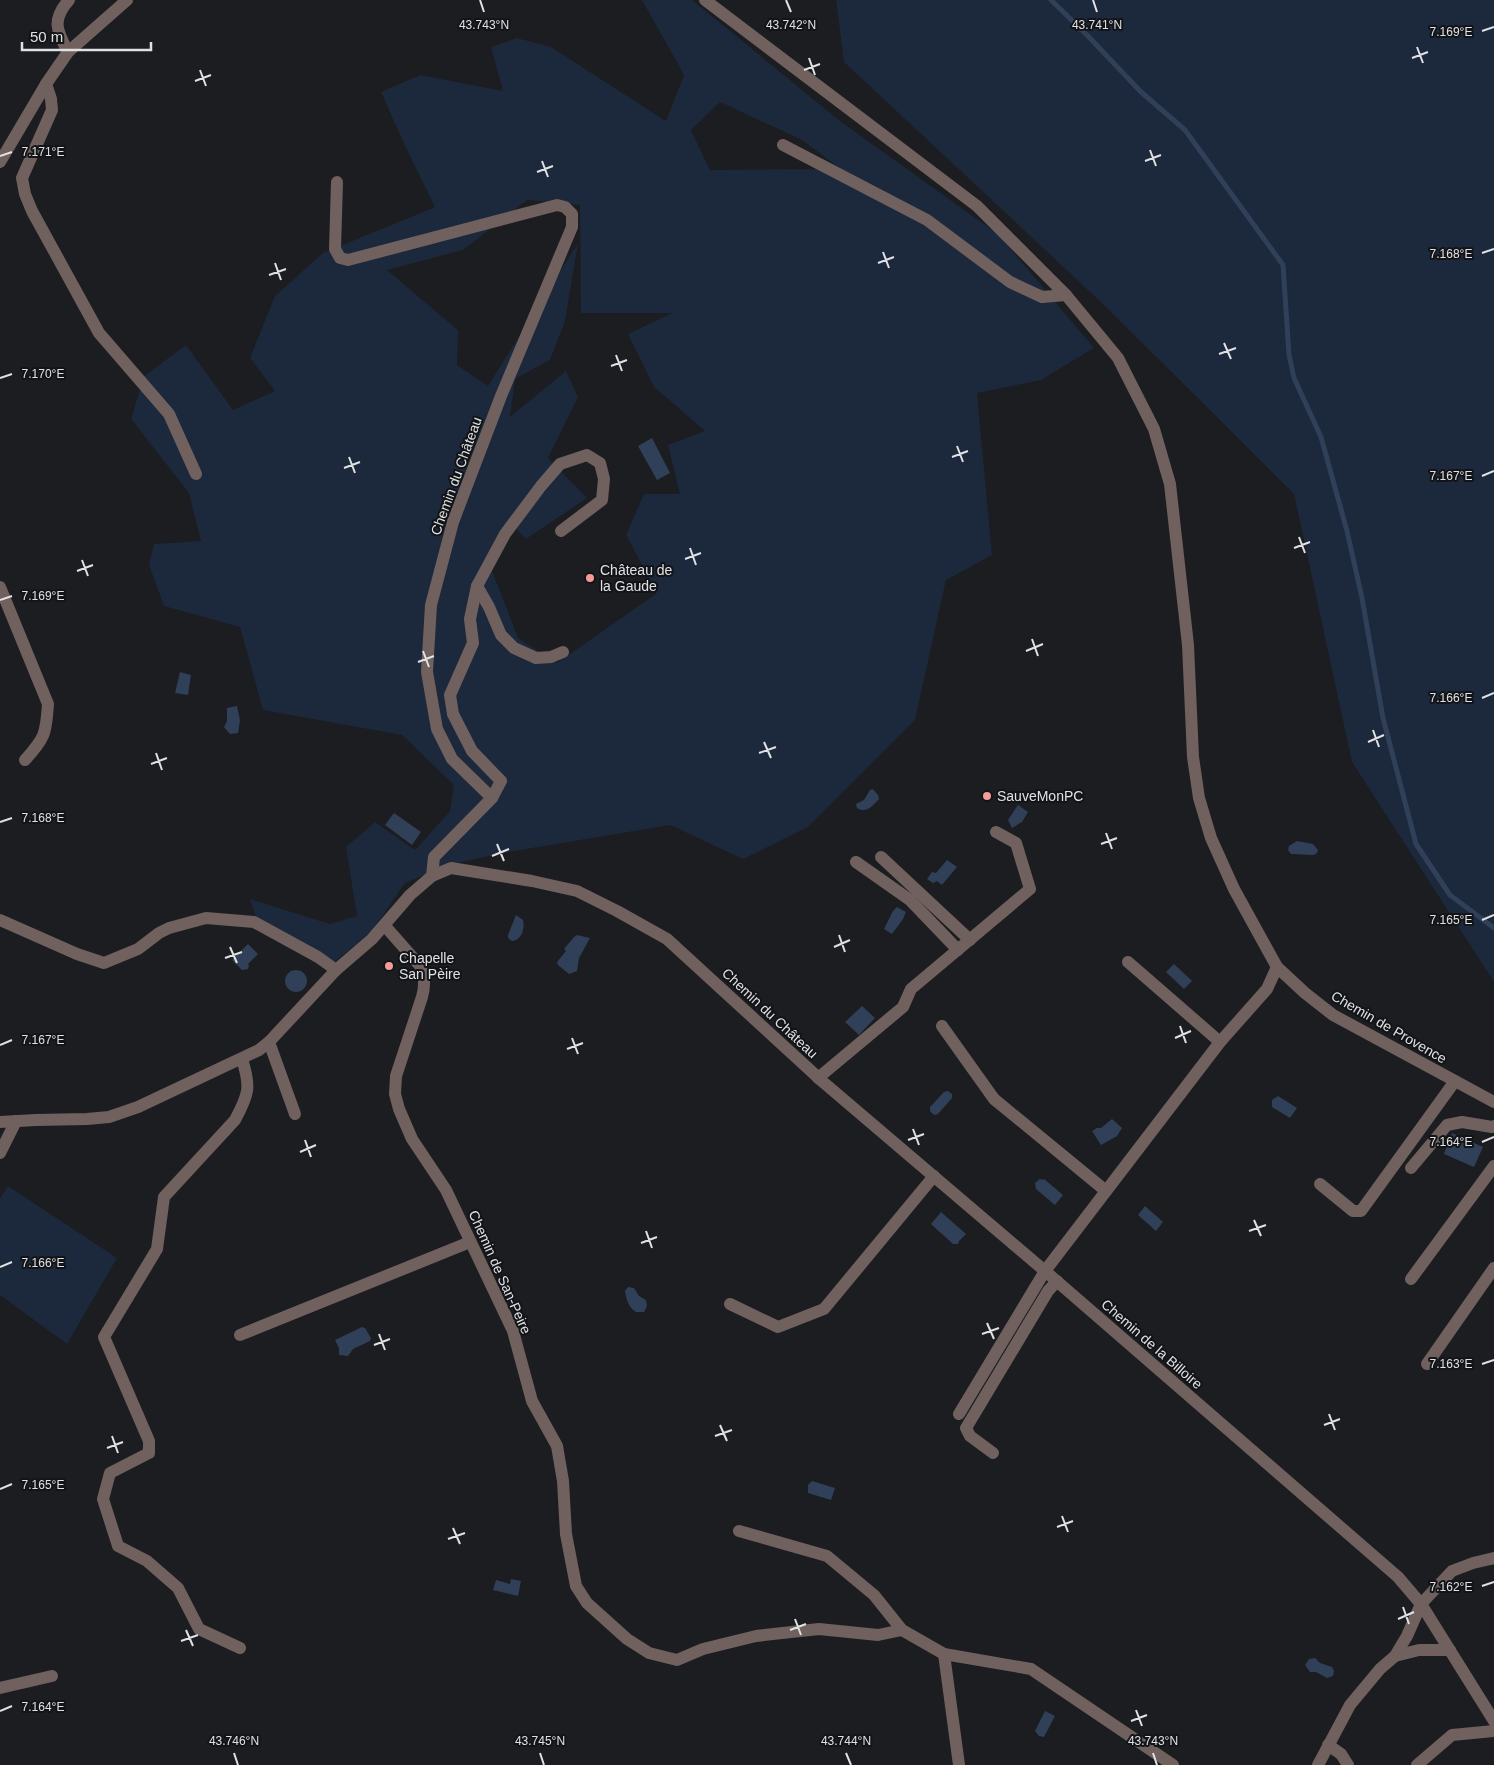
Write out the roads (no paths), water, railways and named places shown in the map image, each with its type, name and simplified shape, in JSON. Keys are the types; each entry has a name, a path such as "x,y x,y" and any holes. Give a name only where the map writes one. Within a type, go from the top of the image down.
{"street":[{"path":"68,52 57,32 60,10 69,0"},
{"path":"0,162 46,84 68,52 127,0"},
{"name":"Chemin de Provence","path":"705,0 977,206 1066,295 1118,358 1154,429 1170,484 1188,645 1193,757 1198,798 1211,838 1234,889 1278,967 1304,993 1333,1015 1494,1102"},
{"path":"46,84 52,110 22,178 25,194 32,211 99,333 169,414 196,474"},
{"path":"783,145 927,220 1010,282 1042,298 1066,295"},
{"name":"Chemin du Château","path":"337,182 335,249 340,258 348,260 556,205 565,207 572,214 572,227 501,396 453,522 431,605 427,672 437,729 452,759 492,798"},
{"path":"432,876 434,857 492,798 501,782 472,751 453,714 450,695 473,643 470,619 477,586 504,534 541,486 560,464 586,455 600,463 604,479 602,500 561,531"},
{"path":"477,586 501,634 514,648 536,658 551,657 563,652"},
{"path":"0,587 48,704 47,725 41,742 25,760"},
{"path":"818,1078 903,1007 911,989 1030,889 1016,843 996,832"},
{"path":"881,857 970,940"},
{"path":"856,862 910,900 958,950"},
{"name":"Chemin du Château","path":"0,1122 87,1120 109,1117 138,1107 258,1050 269,1042 336,970 372,940 410,896 432,876 451,868 577,891 667,939 818,1078 1045,1271"},
{"path":"0,920 77,954 104,963 138,949 169,928 206,918 254,922 318,957 336,970"},
{"name":"Chemin de San-Peire","path":"385,926 422,968 425,986 396,1076 396,1094 399,1109 412,1139 446,1190 512,1331 532,1401 557,1446 563,1481 566,1534 576,1586 587,1604 627,1639 648,1653 677,1660 703,1648 756,1636 819,1629 878,1635 902,1630"},
{"path":"1128,962 1220,1042"},
{"path":"959,1414 1045,1271 1220,1042 1267,989 1278,967"},
{"path":"942,1026 994,1098 1106,1191"},
{"path":"269,1042 295,1114"},
{"path":"240,1648 199,1629 178,1588 147,1561 118,1546 103,1499 110,1473 149,1453 149,1441 104,1337 157,1249 164,1198 234,1120 243,1105 248,1089 247,1075 242,1059"},
{"path":"1320,1184 1353,1211 1361,1211 1455,1081"},
{"path":"0,1153 16,1121"},
{"path":"1410,1168 1447,1124 1462,1122 1494,1126"},
{"path":"1412,1279 1494,1166"},
{"path":"730,1304 778,1326 824,1309 934,1176"},
{"path":"240,1335 470,1242"},
{"path":"1428,1364 1494,1268"},
{"name":"Chemin de la Billoire","path":"1045,1271 1398,1577 1421,1604 1494,1721"},
{"path":"993,1453 970,1436 966,1428 1048,1291 1057,1281"},
{"path":"739,1531 827,1556 874,1596 902,1630 944,1654 1031,1670 1173,1765"},
{"path":"1318,1765 1350,1705 1380,1669 1395,1656 1407,1636 1421,1604 1452,1571 1473,1562 1494,1558"},
{"path":"1395,1656 1419,1650 1450,1650"},
{"path":"944,1654 959,1765"},
{"path":"0,1688 52,1676"},
{"path":"1417,1765 1452,1735 1494,1731"},
{"path":"1328,1745 1341,1754 1348,1765"}],"waterway":[{"path":"1051,0 1141,92 1185,130 1283,265 1289,355 1294,378 1321,437 1347,531 1362,598 1383,718 1416,844 1450,895 1494,928"}],"place":[{"name":"Château de la Gaude","path":"590,578"},
{"name":"SauveMonPC","path":"987,796"},
{"name":"Chapelle San Pèire","path":"389,966"}]}
